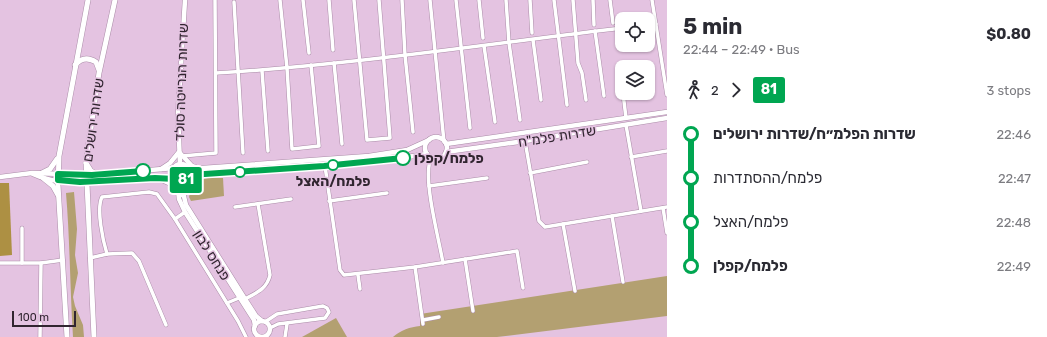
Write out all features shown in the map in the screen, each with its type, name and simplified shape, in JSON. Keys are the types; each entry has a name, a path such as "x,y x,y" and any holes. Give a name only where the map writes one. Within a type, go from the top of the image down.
{"main road":[{"name":"שדרות ירושלים","path":"66,337 58,180 59,156 88,0"},
{"name":"שדרות ירושלים","path":"94,337 86,162 99,73 115,0"},
{"path":"75,65 82,60 90,59 97,64 99,73"},
{"path":"59,156 53,166 42,176 53,186 59,197"},
{"path":"86,162 91,171 98,175"}],"street":[{"name":"שדרות הנרייטה סולד","path":"180,165 178,113 185,0"},
{"path":"159,170 180,154 216,153 215,0"},
{"path":"280,0 287,68 292,149 319,146 311,65"},
{"path":"303,0 309,53"},
{"path":"330,0 333,50"},
{"path":"354,0 367,140 390,138 379,0"},
{"path":"402,0 405,55 413,132"},
{"path":"429,140 426,146 427,154 431,158 438,158 446,152 434,52 430,0"},
{"path":"456,0 470,128"},
{"path":"479,0 483,38"},
{"path":"506,0 509,43 520,120"},
{"path":"530,0 532,33"},
{"path":"554,0 567,104"},
{"path":"573,0 578,63 582,73 586,100"},
{"path":"592,0 594,25"},
{"path":"610,0 613,24"},
{"path":"652,0 667,95"},
{"path":"234,2 243,153"},
{"path":"216,73 287,68 383,58 615,29"},
{"path":"595,31 604,96"},
{"path":"534,40 541,100"},
{"path":"484,46 495,122"},
{"path":"334,63 342,144"},
{"path":"262,70 268,151"},
{"path":"624,100 626,118"},
{"name":"שדרות פלמ\"ח","path":"445,143 667,112"},
{"name":"שדרות פלמ\"ח","path":"446,152 667,118"},
{"path":"626,125 641,211"},
{"path":"189,172 203,169 369,156 407,150 429,140 439,138 445,143"},
{"path":"525,141 538,222 545,227 665,207 667,233"},
{"path":"631,157 667,151"},
{"path":"180,154 192,166 203,169"},
{"path":"155,178 167,182 180,194 192,179 215,174 374,162 427,154"},
{"path":"431,158 428,165 429,186 443,263"},
{"path":"530,173 588,162"},
{"path":"0,177 32,173 42,176 58,180 86,181 155,178 183,182 187,180 189,172 185,166 180,165 174,168 159,170 98,175 58,174 42,176"},
{"path":"324,166 340,270 344,275 415,267 517,251 523,288"},
{"path":"174,168 172,172 176,180"},
{"path":"189,172 215,174"},
{"path":"429,186 487,178"},
{"name":"פנחס לבון","path":"176,180 185,212 254,320 255,326"},
{"name":"פנחס לבון","path":"183,182 180,194 191,214 256,316 264,321"},
{"path":"107,254 101,221 100,201 102,197 149,192 157,194 175,219 227,303 246,337"},
{"path":"329,201 387,193"},
{"path":"235,207 291,199"},
{"path":"245,299 262,289 268,282 270,275 258,204"},
{"path":"175,219 185,212"},
{"path":"612,216 623,282"},
{"path":"563,224 575,291"},
{"path":"22,228 22,263"},
{"path":"90,258 107,254 132,253 136,257 166,325"},
{"path":"465,259 473,311"},
{"path":"0,263 41,263 63,260"},
{"path":"40,337 41,263"},
{"path":"415,267 423,322 439,317"},
{"path":"358,274 360,289"},
{"path":"227,303 239,298"},
{"path":"264,321 270,328 269,336 261,337 255,333 255,326 264,321 277,314 323,306 329,312 325,318 278,324 270,328"},
{"path":"284,337 287,324"}],"shaded area":[{"path":"223,178 224,196 191,201 189,197 192,185 201,179"},
{"path":"0,183 9,183 12,255 0,256"},
{"path":"74,192 77,229 75,255 78,273 73,297 83,325 84,337 73,337 66,193"},
{"path":"667,276 667,316 497,337 393,337 406,329 420,326 420,314"},
{"path":"336,318 347,337 302,337"}],"bus line":[{"name":"81","path":"143,171 92,175 58,174 58,180 80,182 155,178 175,179 182,182 187,180 190,175 324,166 403,158"}],"place":[{"name":"פלמח/קפלן","path":"403,158"},
{"name":"פלמח/האצל","path":"333,165"}]}
